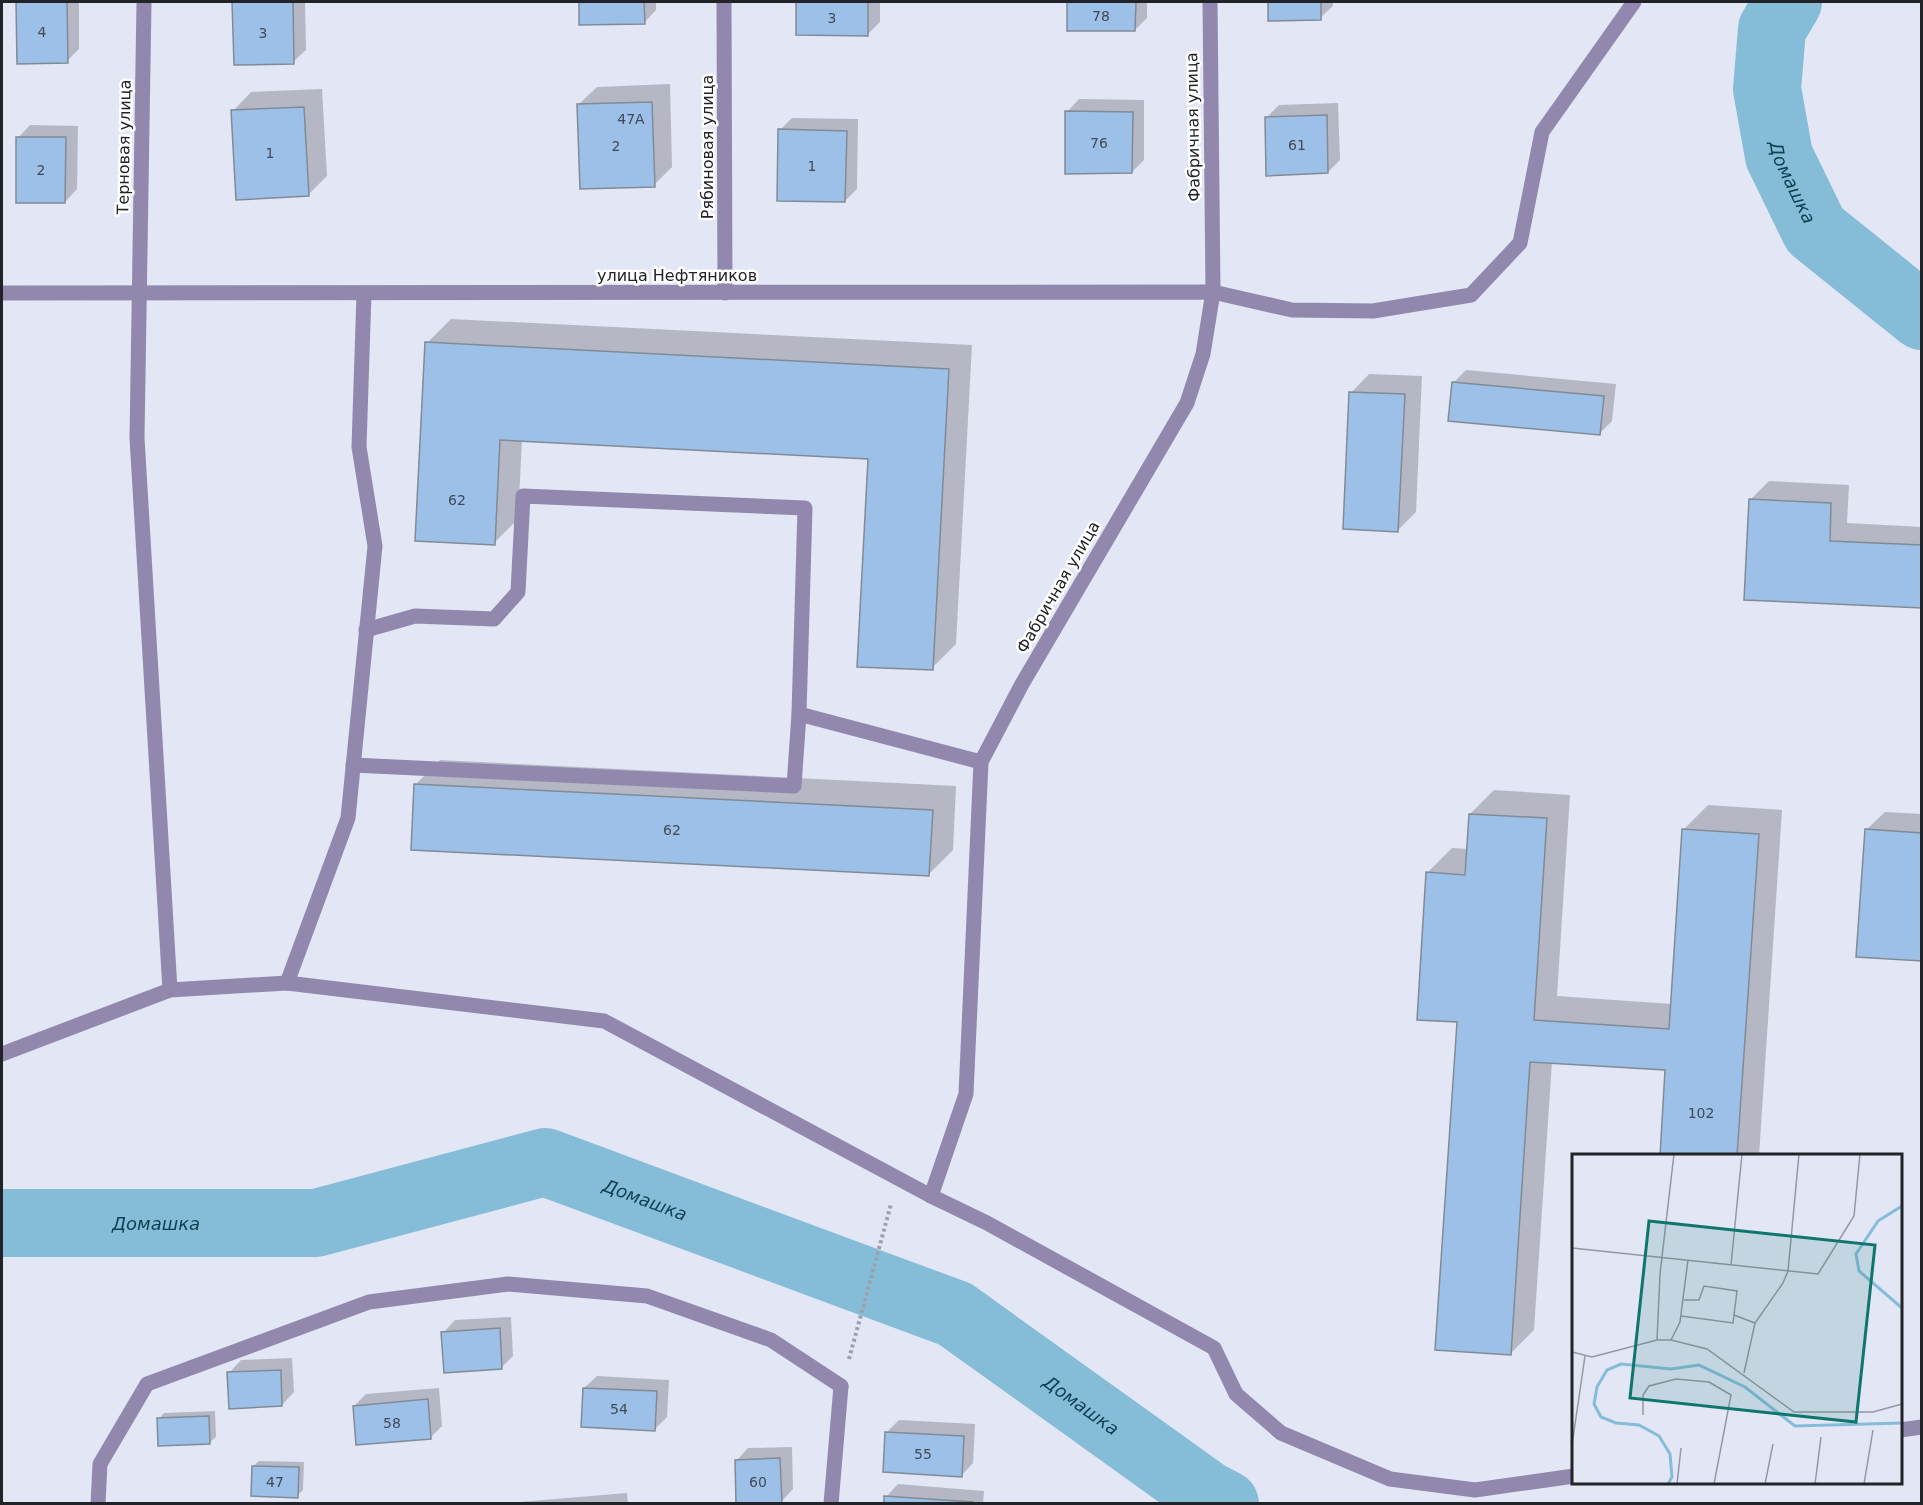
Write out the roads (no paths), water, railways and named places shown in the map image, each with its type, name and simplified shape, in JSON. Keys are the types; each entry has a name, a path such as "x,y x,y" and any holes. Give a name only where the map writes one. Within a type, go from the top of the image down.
{"street":[{"name":"Терновая улица","path":"144,2 137,438 170,990"},
{"name":"Рябиновая улица","path":"724,2 725,292"},
{"name":"Фабричная улица","path":"931,1196 966,1095 981,762 1022,684 1187,403 1203,354 1213,292 1210,2"},
{"name":"улица Нефтяников","path":"2,293 1213,292 1292,310 1338,311 1373,311 1471,295 1521,243 1542,132 1634,2"},
{"path":"287,983 348,818 375,546 358,447 364,293"},
{"path":"353,765 794,786 799,714 805,508 523,496 518,592 494,619 415,616 366,630"},
{"path":"799,714 981,762"},
{"path":"2,1054 170,990 287,983 604,1021 931,1196 987,1223 1214,1348 1236,1394 1281,1433 1390,1479 1475,1490 1572,1476"},
{"path":"98,1503 100,1464 147,1384 369,1302 508,1284 647,1296 771,1340 841,1386 831,1503"},
{"path":"1902,1430 1922,1428"}],"waterway":[{"name":"Домашка","path":"1788,2 1772,29 1767,89 1779,156 1815,230 1922,316"},
{"name":"Домашка","path":"2,1223 316,1223 545,1162 955,1314 1206,1494 1225,1504"}]}
